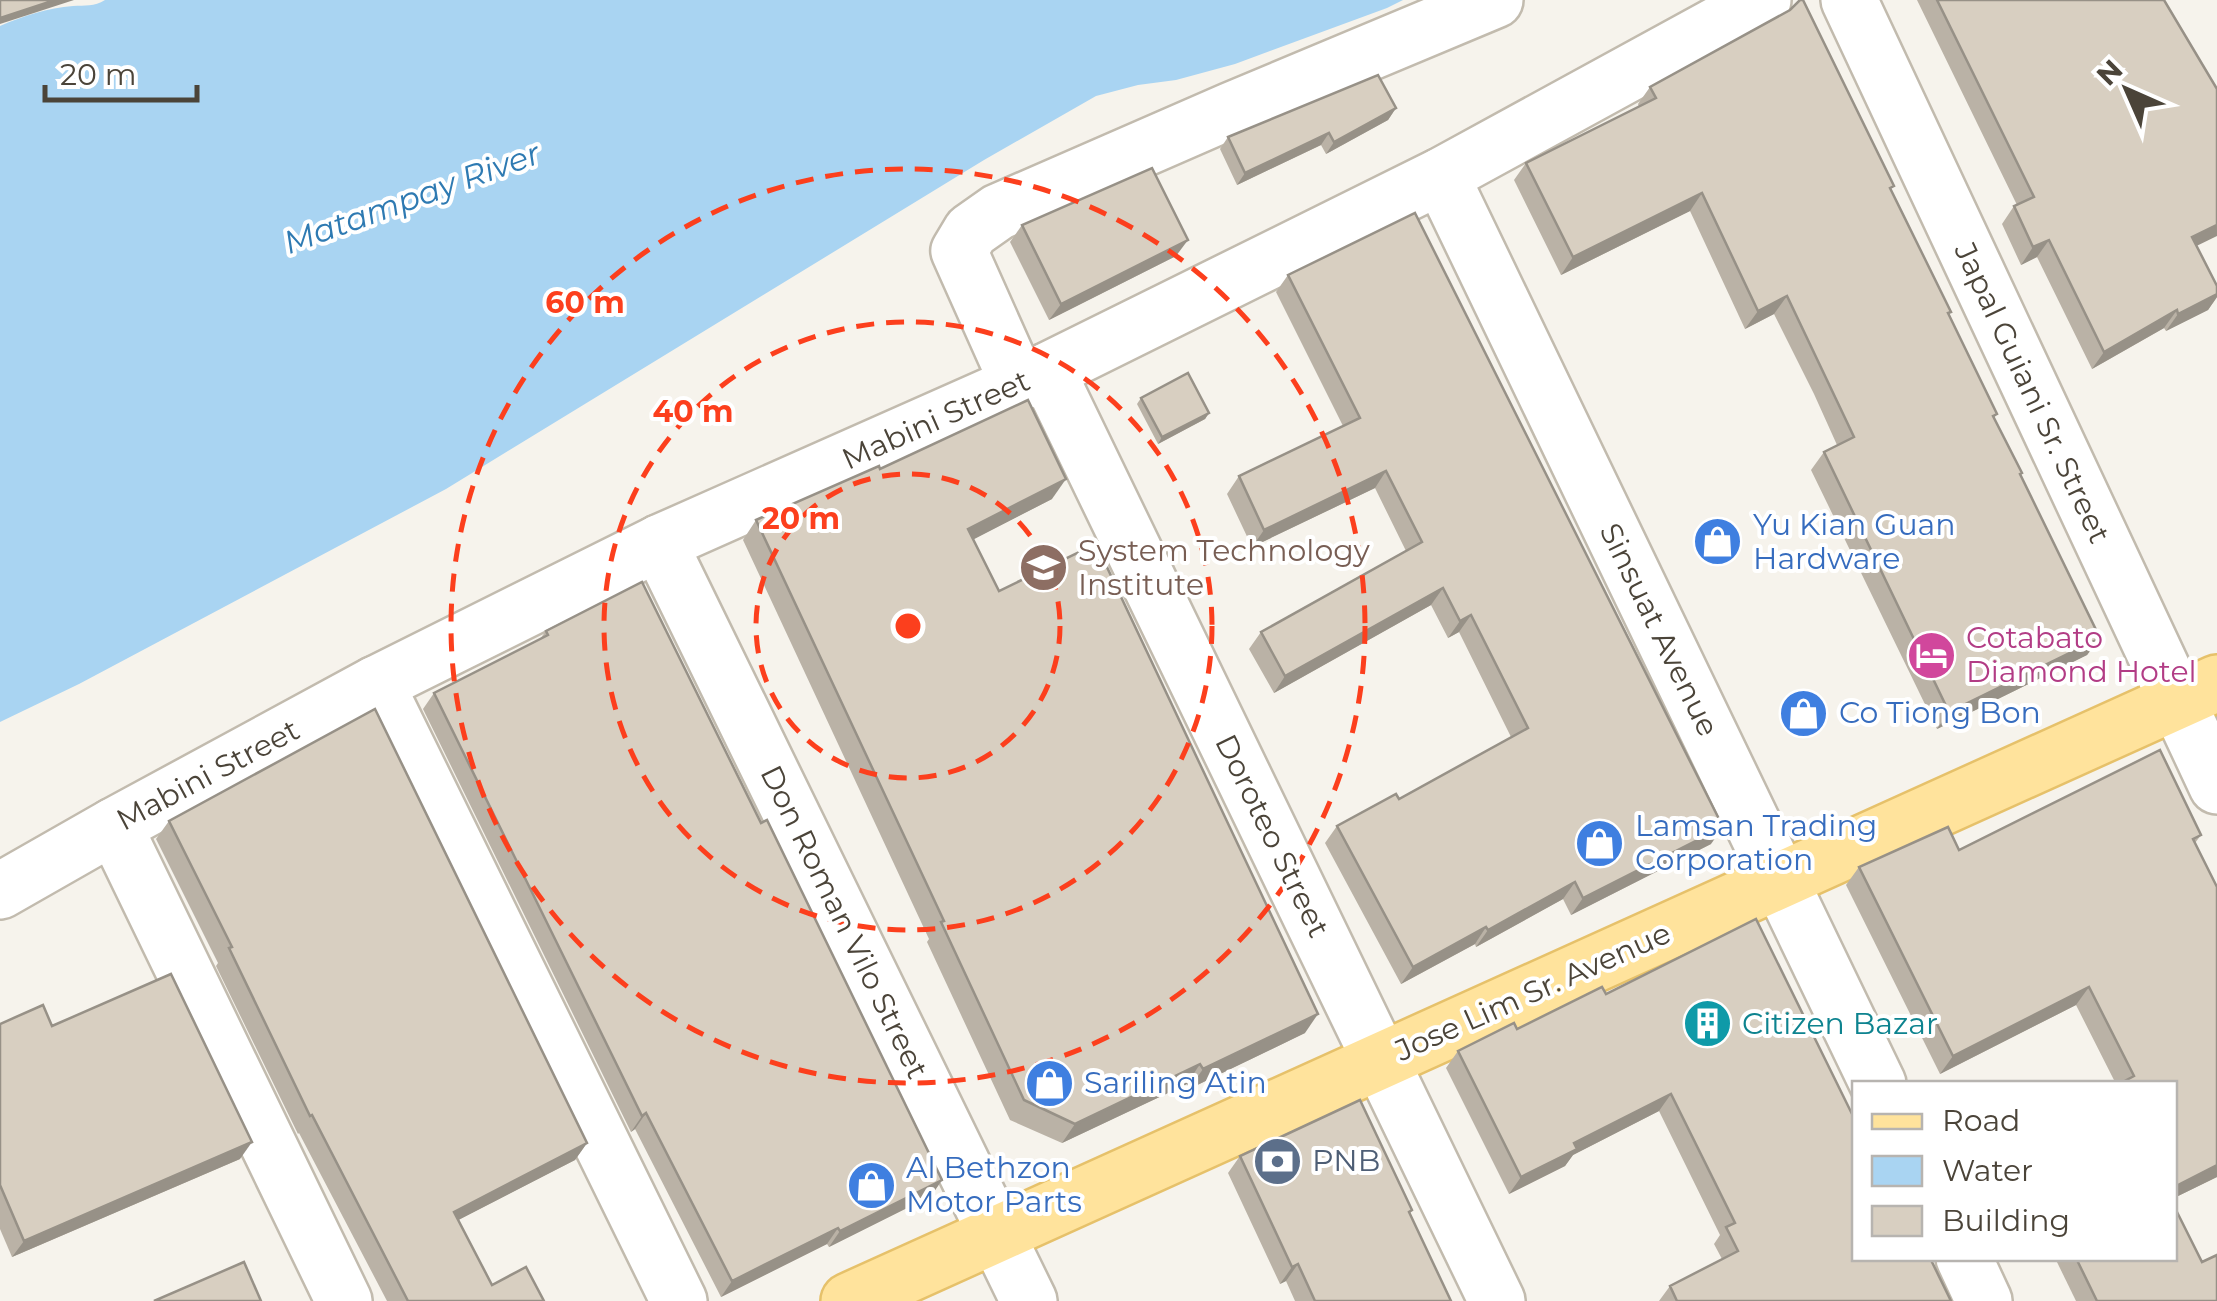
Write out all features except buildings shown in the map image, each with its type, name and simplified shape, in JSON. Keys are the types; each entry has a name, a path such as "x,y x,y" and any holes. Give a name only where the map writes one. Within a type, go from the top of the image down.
{"main road":[{"name":"Jose Lim Sr. Avenue","path":"849,1301 2196,693"}],"street":[{"name":"Doroteo Street","path":"1495,0 998,212 971,230 959,251 1033,377 1497,1301"},
{"name":"Mabini Street","path":"0,891 376,684 658,543 1033,377 1442,176 1764,0"},
{"name":"Japal Guiani Sr. Street","path":"1848,0 2196,693 2217,786"},
{"name":"Sinsuat Avenue","path":"1442,176 1877,1081"},
{"name":"Don Roman Vilo Street","path":"658,543 1029,1301"},
{"path":"376,684 679,1301"},
{"path":"114,826 344,1301"},
{"path":"1965,1261 1984,1301"}],"water":[{"name":"Matampay River","path":"105,0 1403,0 1235,64 1096,96 984,160 446,489 0,722 0,26 45,11"}],"place":[{"name":"Yu Kian Guan Hardware","path":"1718,542"},
{"name":"System Technology Institute","path":"1043,568"},
{"name":"Cotabato Diamond Hotel","path":"1931,655"},
{"name":"Co Tiong Bon","path":"1804,713"},
{"name":"Lamsan Trading Corporation","path":"1600,843"},
{"name":"Citizen Bazar","path":"1707,1024"},
{"name":"Sariling Atin","path":"1049,1083"},
{"name":"PNB","path":"1277,1161"},
{"name":"Al Bethzon Motor Parts","path":"871,1185"}]}
